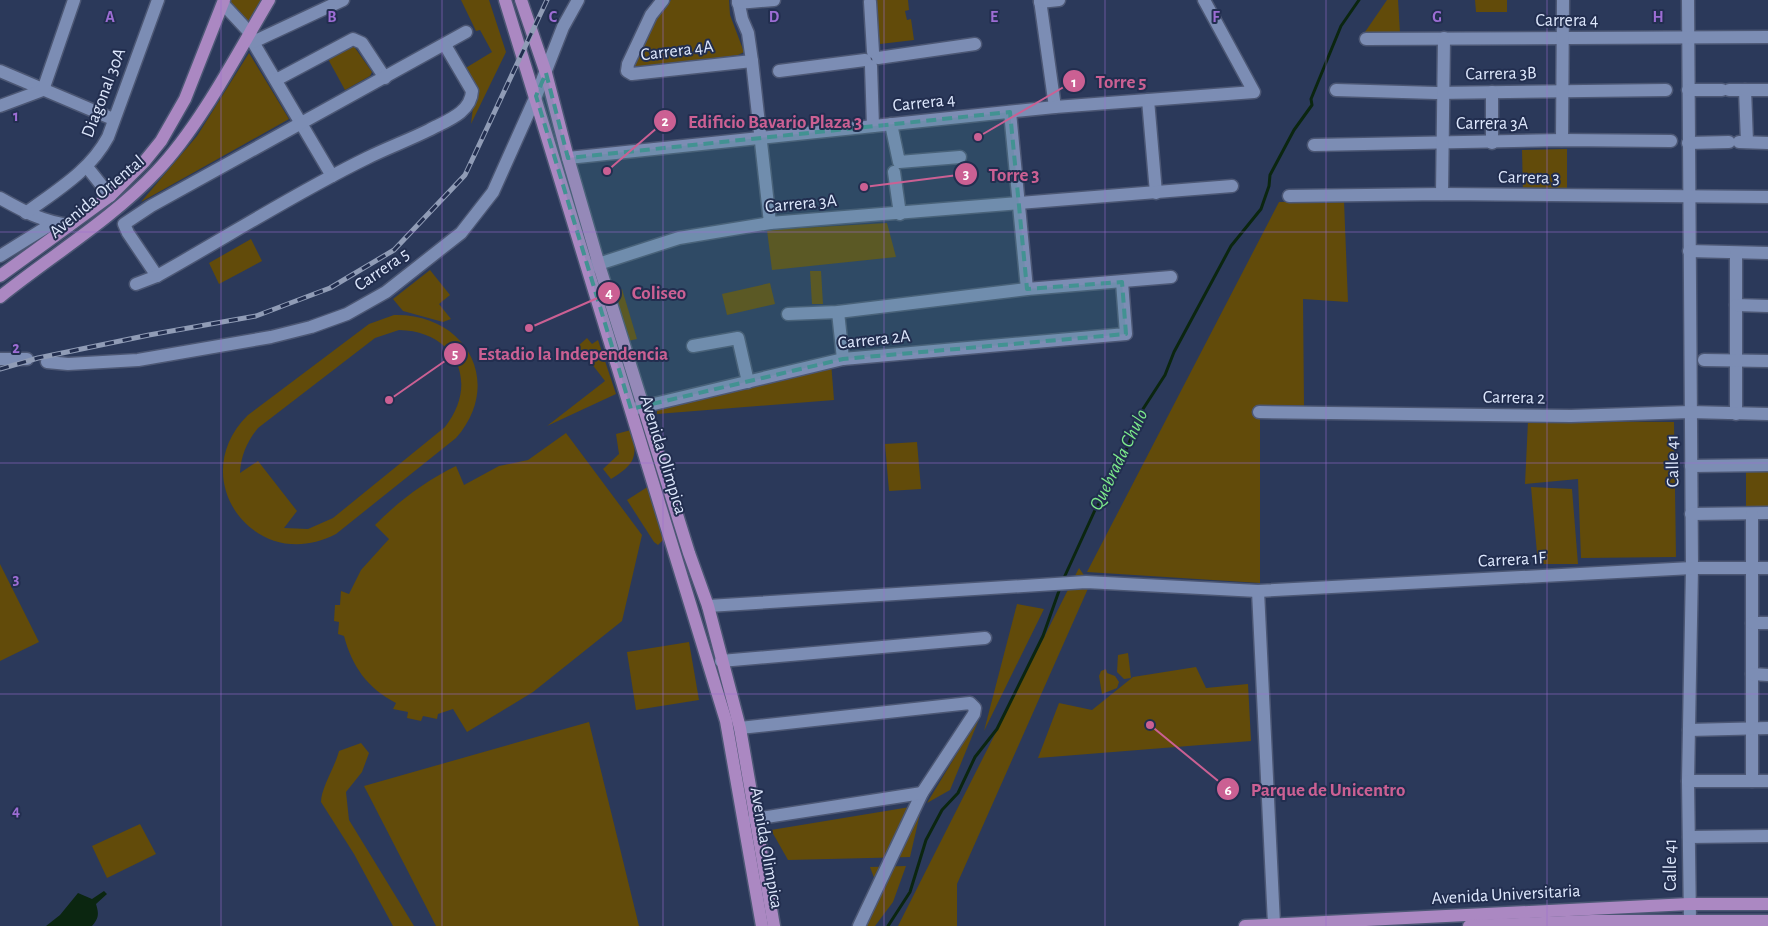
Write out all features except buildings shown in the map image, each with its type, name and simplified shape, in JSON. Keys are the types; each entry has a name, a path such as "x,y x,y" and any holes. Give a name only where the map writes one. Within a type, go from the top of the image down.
{"main road":[{"name":"Avenida Oriental","path":"0,297 125,201 158,170 195,121 251,38 270,0"},
{"name":"Avenida Olimpica","path":"506,0 536,96 644,406 689,553 708,606 740,728 774,926"},
{"name":"Avenida Olimpica","path":"521,0 546,73 631,409 726,721 762,926"},
{"name":"Avenida Oriental","path":"0,276 110,196 144,162 172,122 195,77 224,2"},
{"name":"Avenida Universitaria","path":"1245,926 1689,904 1768,904"},
{"name":"Avenida Universitaria","path":"1469,926 1768,921"}],"street":[{"path":"43,90 74,0"},
{"name":"Diagonal 30A","path":"26,213 87,167 98,155 108,137 113,118 158,0"},
{"path":"332,176 251,38 343,0"},
{"name":"Carrera 5","path":"47,362 68,364 138,360 271,337 311,327 347,314 386,292 461,233 477,215 493,192 546,73 563,27 578,0"},
{"name":"Carrera 4A","path":"663,0 651,15 628,64 627,70 632,74 752,61"},
{"path":"770,223 748,33 738,2 774,0"},
{"path":"1055,107 1040,1 1059,0"},
{"name":"Carrera 4","path":"568,158 1055,107 1254,92 1204,0"},
{"path":"1562,140 1563,0"},
{"name":"Calle 41","path":"1688,0 1692,568 1688,781 1690,921"},
{"path":"870,1 873,126"},
{"name":"Avenida Oriental","path":"224,2 251,38"},
{"path":"157,276 124,224 151,206 466,32"},
{"name":"Carrera 4","path":"1366,39 1768,37"},
{"path":"1442,194 1444,38"},
{"path":"276,80 353,39 362,43 385,78"},
{"path":"779,71 975,44"},
{"path":"136,284 157,276 332,176 454,117 467,107 472,100 472,91 445,45"},
{"path":"0,71 113,118"},
{"path":"0,106 43,90"},
{"name":"Carrera 3B","path":"1336,90 1443,93 1666,90"},
{"path":"1688,90 1768,90"},
{"path":"1738,142 1745,90"},
{"path":"1492,92 1492,143"},
{"path":"1148,100 1156,193"},
{"path":"1010,112 1027,289"},
{"path":"891,124 899,162 960,157"},
{"name":"Carrera 3A","path":"1314,146 1562,140 1671,141"},
{"path":"1688,143 1768,143"},
{"path":"87,167 110,196"},
{"path":"894,172 900,214"},
{"name":"Carrera 3A","path":"594,266 679,238 770,223 1232,186"},
{"name":"Carrera 3","path":"1289,196 1442,194 1768,196"},
{"path":"0,198 26,213 53,223 70,225"},
{"path":"0,256 53,223"},
{"path":"1689,251 1736,254 1768,253"},
{"path":"1736,254 1734,362 1736,414"},
{"path":"788,314 838,312 1027,289 1172,277"},
{"name":"Carrera 2A","path":"631,409 842,359 1126,334 1122,282"},
{"path":"1736,305 1768,306"},
{"path":"838,312 842,359"},
{"path":"693,346 738,338 748,382"},
{"path":"0,359 27,358"},
{"path":"1704,360 1734,362 1768,361"},
{"name":"Carrera 2","path":"1259,412 1571,416 1690,412 1768,414"},
{"path":"1691,466 1768,465"},
{"path":"1691,514 1768,513"},
{"path":"1752,514 1752,781"},
{"name":"Carrera 1F","path":"708,606 1086,582 1258,592 1692,568 1768,568"},
{"path":"1258,592 1274,924"},
{"path":"1752,624 1768,623"},
{"path":"721,661 985,638"},
{"path":"1752,674 1768,674"},
{"path":"740,728 970,703 974,708 974,714 922,793 859,926"},
{"path":"1689,730 1768,728"},
{"path":"1688,781 1768,781"},
{"path":"754,818 922,793"},
{"path":"1689,837 1768,836"}],"highlighted area":[{"path":"546,73 568,158 1010,112 1027,289 1122,282 1126,334 843,359 631,409 536,96"}],"shaded area":[{"path":"231,0 263,0 250,26 229,6"},
{"path":"461,0 489,0 506,52 471,124 475,91 464,69 492,52 480,30 476,31"},
{"path":"671,0 729,0 730,15 744,52 738,55 638,68 634,66 643,39"},
{"path":"877,0 908,0 909,10 905,11 907,20 911,19 914,40 880,44 874,3"},
{"path":"1387,0 1398,0 1400,33 1365,32"},
{"path":"1475,0 1507,0 1507,12 1476,12"},
{"path":"353,45 372,72 370,76 345,90 328,59"},
{"path":"249,53 289,119 141,202 197,136"},
{"path":"1567,149 1567,191 1523,192 1522,150"},
{"path":"1344,201 1348,302 1303,299 1304,406 1260,405 1260,583 1087,572 1279,202"},
{"path":"887,223 896,257 772,270 767,230"},
{"path":"251,239 262,261 219,284 209,263"},
{"path":"430,270 450,295 439,304 451,319 443,322 403,311 393,299"},
{"path":"810,271 821,271 823,304 812,304"},
{"path":"770,283 775,304 727,315 722,294"},
{"path":"622,289 637,339 628,341 614,295"},
{"path":"394,315 419,317 441,326 458,338 470,355 477,374 477,395 470,417 456,438 336,534 307,544 279,542 256,532 238,514 226,492 223,466 230,440 248,415 369,324","holes":["399,330 419,333 435,339 448,350 457,362 461,377 461,393 455,410 445,427 333,518 308,529 284,528 297,511 258,461 240,473 243,455 254,433 375,338"]},
{"path":"587,338 592,344 598,340 616,394 547,426 605,381 578,346"},
{"path":"831,362 834,400 657,414 657,408"},
{"path":"1528,421 1674,422 1676,557 1581,558 1578,479 1525,484"},
{"path":"631,430 634,447 633,459 625,469 611,479 603,469 619,454 616,434"},
{"path":"566,433 642,535 622,621 533,692 467,732 453,709 438,714 437,719 423,716 421,721 407,718 408,712 393,709 396,703 377,690 362,675 351,657 344,636 338,634 339,622 334,621 335,605 340,605 341,591 349,594 361,570 389,539 375,525 413,492 456,466 464,485 499,466 528,460"},
{"path":"917,442 921,489 889,491 885,444"},
{"path":"1746,468 1768,468 1768,509 1746,509"},
{"path":"649,486 664,539 658,545 654,542 627,500"},
{"path":"1531,487 1572,489 1578,564 1538,564"},
{"path":"0,564 39,642 0,661"},
{"path":"1079,568 1090,584 957,884 957,926 898,926"},
{"path":"1017,604 1044,609 984,731"},
{"path":"689,642 699,700 636,710 627,652"},
{"path":"1128,653 1131,678 1124,679 1117,672 1118,655"},
{"path":"1196,667 1206,688 1248,684 1251,741 1038,758 1059,703 1092,710 1133,677"},
{"path":"1106,669 1107,673 1115,676 1119,682 1117,688 1102,694 1099,676 1101,671"},
{"path":"982,712 950,790 927,803"},
{"path":"589,722 639,926 436,926 364,786"},
{"path":"361,743 369,753 362,772 346,792 349,820 414,926 393,926 354,854 321,802 323,790 339,751"},
{"path":"922,805 910,857 788,860 771,830"},
{"path":"140,824 156,854 107,878 92,846"},
{"path":"906,866 893,902 875,926 867,926 879,891 870,867"},
{"path":"104,891 107,894 96,904 98,916 92,926 46,926 60,915 78,893 92,899"}],"waterway":[{"name":"Quebrada Chulo","path":"1063,580 1095,510 1115,477 1143,409 1165,375 1174,352 1231,246 1261,209 1269,186 1270,175 1294,130 1312,105 1311,99 1341,26 1359,0"},
{"name":"Quebrada Chulo","path":"888,926 910,892 926,840 942,810 958,793 975,757 997,729 1043,636 1060,588"}],"railway":[{"path":"0,369 38,358 149,335 256,316 330,288 394,250 465,175 547,0"}],"place":[{"name":"Torre 5","path":"978,137"},
{"name":"Edificio Bavario Plaza 3","path":"607,171"},
{"name":"Torre 3","path":"864,187"},
{"name":"Coliseo","path":"529,328"},
{"name":"Estadio la Independencia","path":"389,400"},
{"name":"Parque de Unicentro","path":"1150,725"}]}
